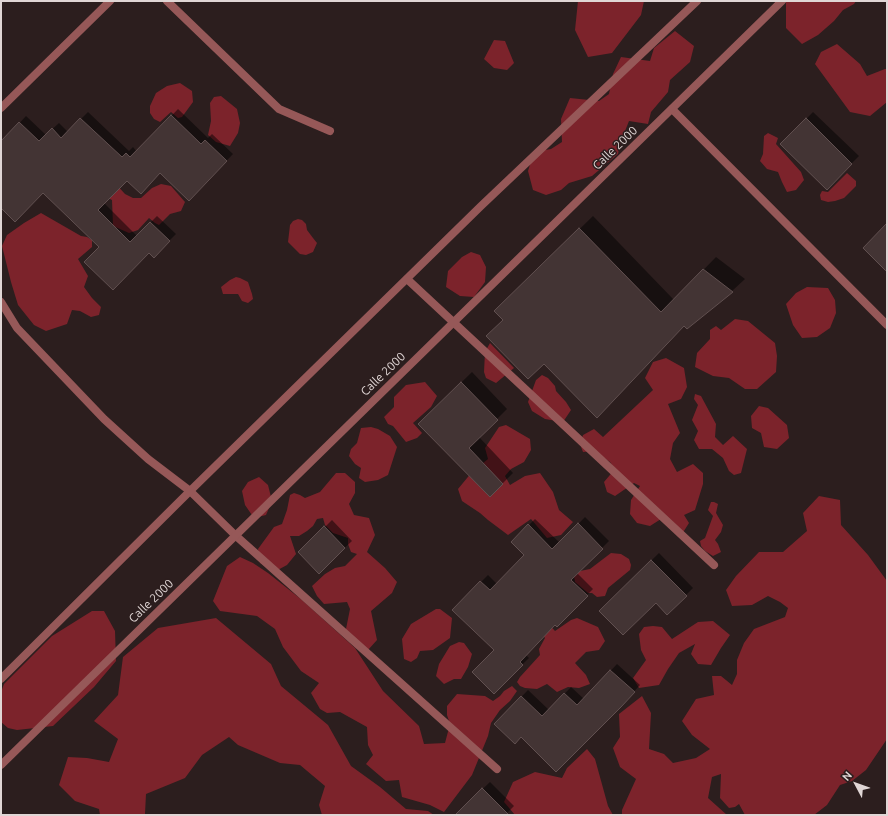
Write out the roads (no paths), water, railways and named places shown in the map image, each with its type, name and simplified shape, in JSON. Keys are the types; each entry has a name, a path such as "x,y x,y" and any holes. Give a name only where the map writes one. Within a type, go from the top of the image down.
{"street":[{"path":"1,108 110,1"},
{"path":"167,1 279,108 330,131"},
{"path":"1,679 190,491 481,206 697,1"},
{"name":"Calle 2000","path":"1,765 782,1"},
{"path":"672,109 887,325"},
{"path":"407,279 714,565"},
{"path":"1,302 17,328 104,419 148,459 190,491 235,535 497,769"}]}
